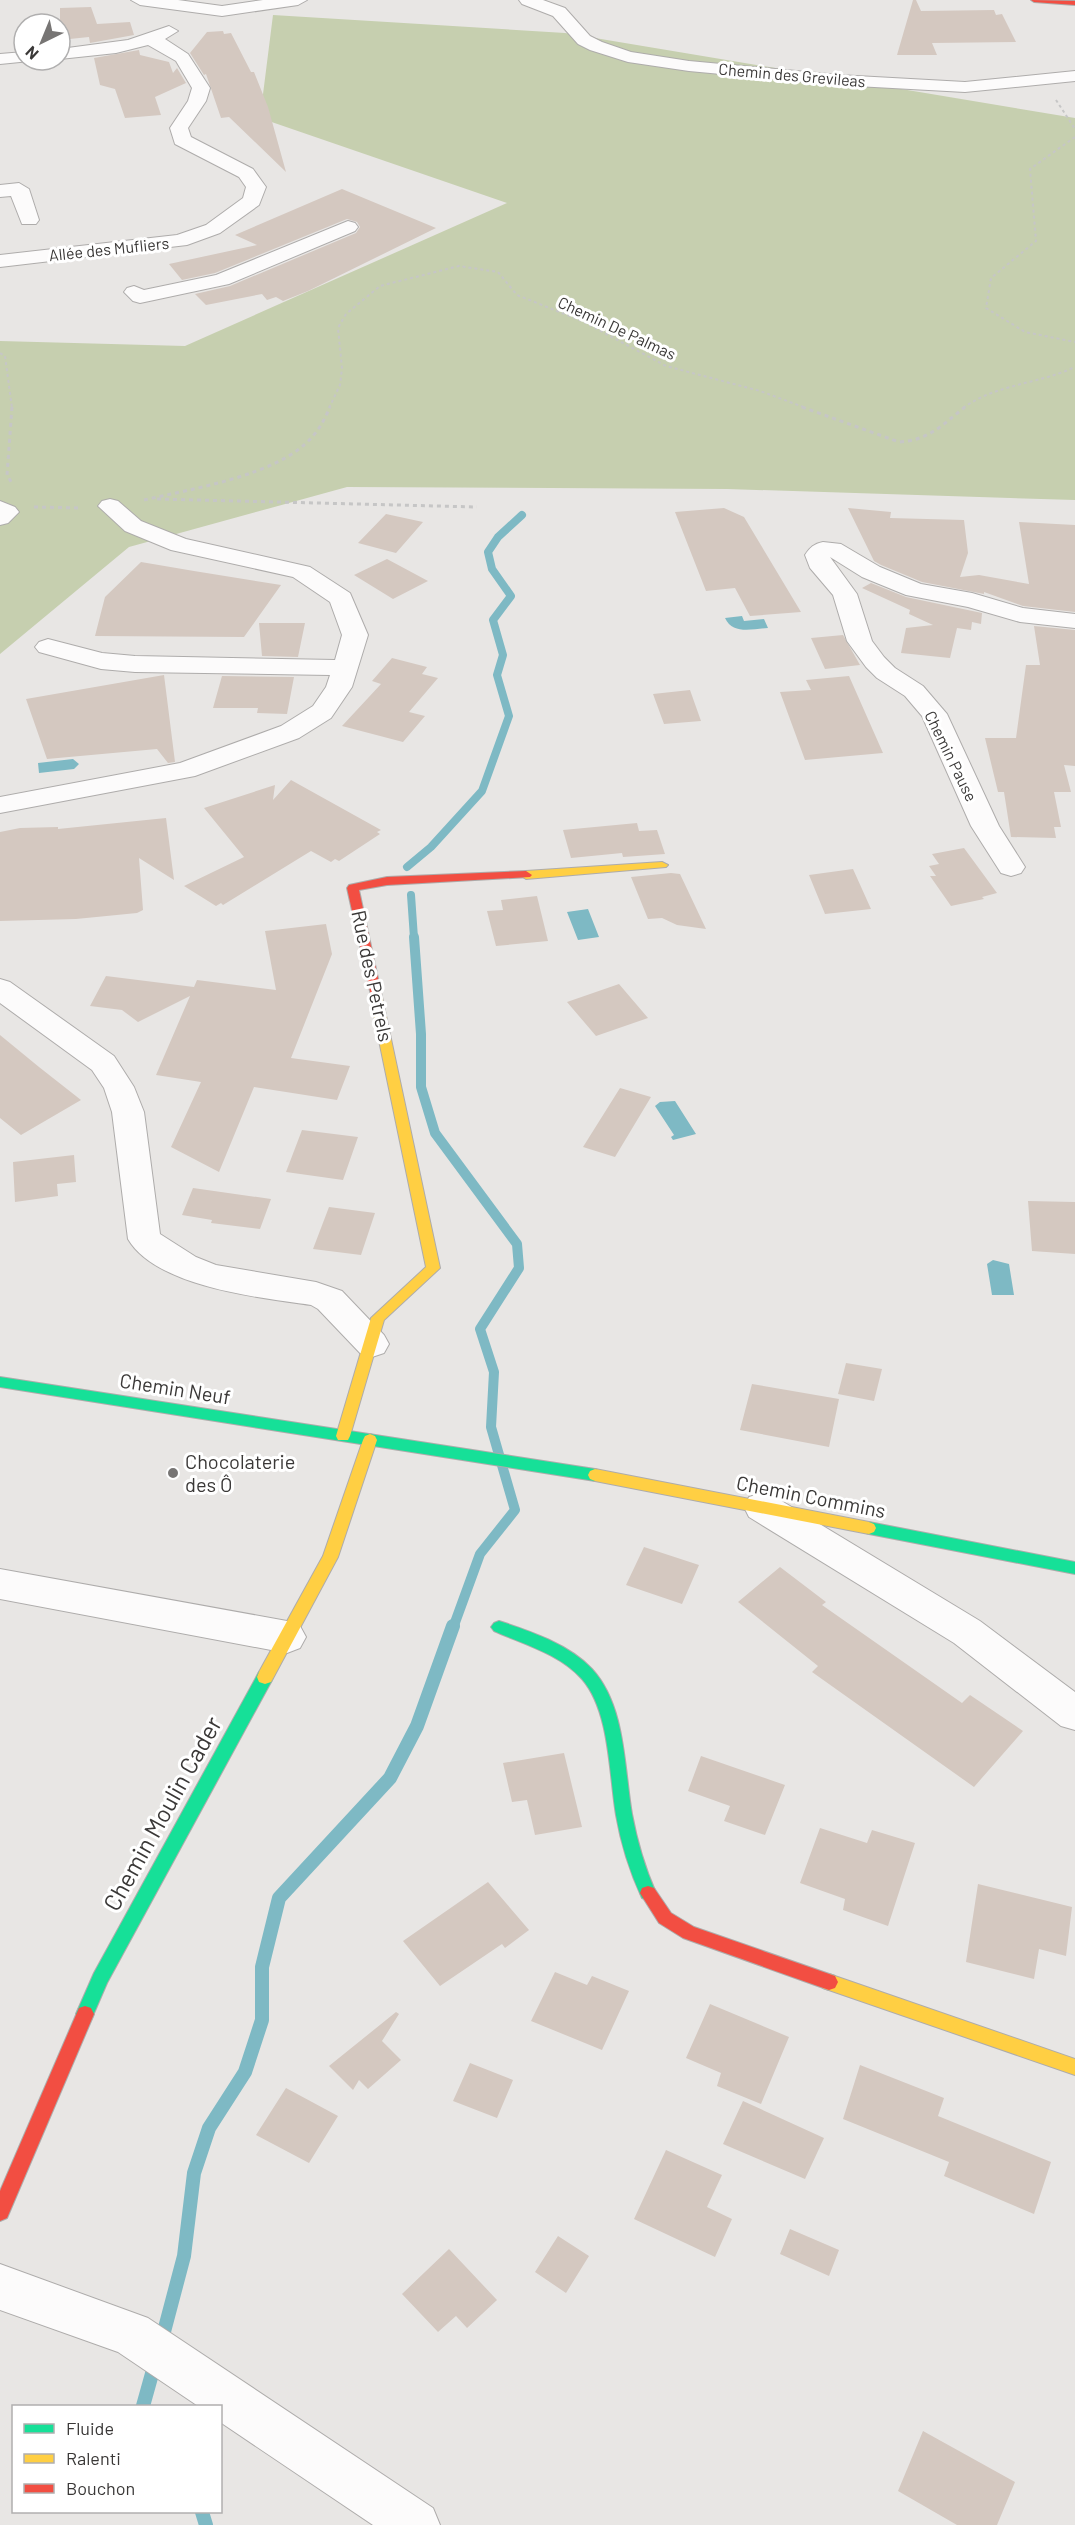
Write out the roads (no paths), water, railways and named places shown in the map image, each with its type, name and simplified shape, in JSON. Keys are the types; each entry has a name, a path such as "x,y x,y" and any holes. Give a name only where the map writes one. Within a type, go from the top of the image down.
{"street":[{"path":"140,0 202,10 222,10 298,0"},
{"name":"Chemin des Grevileas","path":"528,0 559,12 584,40 596,46 628,57 679,65 838,80 965,87 1075,76"},
{"path":"1034,0 1075,3"},
{"path":"72,53 114,49 150,40 202,10"},
{"name":"Allée des Mufliers","path":"0,280 10,260 167,243 198,236 252,201 256,187 246,173 182,140 178,135 179,128 197,101 201,88 191,65 172,48 150,40"},
{"path":"0,191 19,189 29,220"},
{"path":"134,292 140,297 222,280 254,269 348,227"},
{"name":"Allée des Mufliers","path":"198,236 254,269"},
{"path":"0,805 186,770 290,732 322,712 339,687 355,635 341,598 301,572 179,545 133,526 110,506"},
{"name":"Chemin Pause","path":"1011,867 985,826 934,714 914,691 886,673 875,662 860,641 845,594 819,563 817,555 823,549 833,549 871,572 928,594 972,600 1020,615 1075,621"},
{"path":"48,647 101,661 135,664 345,668"},
{"name":"Rue des Petrels","path":"343,1436 378,1318 433,1268 353,888 387,881 548,874 662,865"},
{"path":"0,989 103,1063 119,1087 128,1112 144,1239 184,1267 211,1278 316,1294 330,1300 372,1344"},
{"name":"Chemin Neuf","path":"0,1382 370,1440"},
{"name":"Chemin Commins","path":"370,1440 539,1465 1075,1568"},
{"name":"Chemin Moulin Cader","path":"0,2212 100,1979 154,1875 330,1557 370,1440"},
{"path":"762,1507 967,1632 1075,1714"},
{"path":"0,1584 287,1637"},
{"path":"499,1627 575,1665 586,1673 597,1688 608,1718 632,1846 652,1898 666,1919 697,1937 1075,2067"},
{"path":"0,2287 132,2334 416,2525"}],"water":[{"path":"742,616 744,621 764,619 768,628 738,629 728,623 725,618"},
{"path":"73,759 79,764 74,769 39,773 38,763"},
{"path":"588,909 599,937 578,940 567,912"},
{"path":"675,1101 696,1134 673,1140 671,1137 674,1135 655,1106 660,1102"},
{"path":"993,1260 1009,1264 1014,1295 992,1295 987,1264"}],"waterway":[{"path":"407,867 431,847 482,791 509,716 497,675 503,655 493,620 511,596 492,569 488,552 498,537 522,515"},
{"path":"411,895 414,938"},
{"path":"414,937 421,1034 421,1087 435,1133 517,1244 519,1268 480,1329 494,1372 491,1427 515,1510 480,1554 453,1628"},
{"path":"161,2343 184,2256 194,2173 209,2128 245,2072 262,2020 262,1967 279,1898 390,1778 417,1726 453,1626"},
{"path":"143,2405 155,2363"},
{"path":"202,2513 206,2525"}],"place":[{"name":"Chocolaterie des Ô","path":"173,1473"}]}
